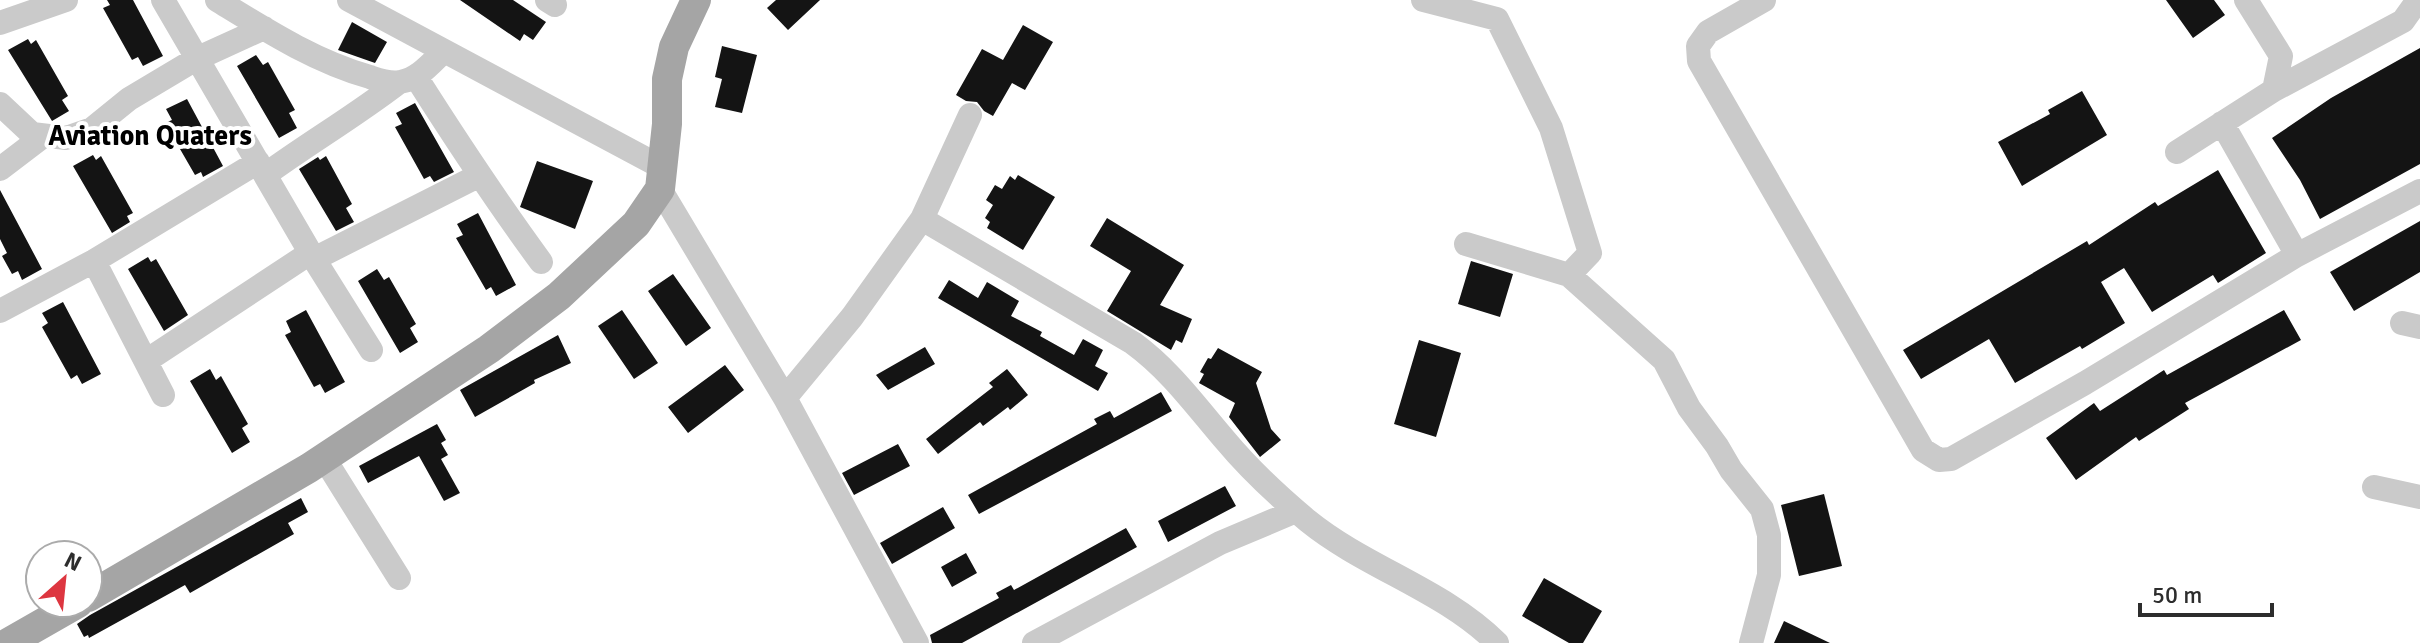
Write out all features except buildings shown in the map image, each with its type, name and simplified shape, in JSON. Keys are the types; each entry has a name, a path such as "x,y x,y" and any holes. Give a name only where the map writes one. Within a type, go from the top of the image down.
{"main road":[{"path":"104,588 324,458 489,349 559,296 636,224 662,178 667,79 674,47 696,0"},
{"path":"8,643 50,619"}],"street":[{"path":"0,23 66,0"},
{"path":"163,0 312,256 371,350"},
{"path":"217,0 303,52 341,69 407,80 466,152 478,176 541,262"},
{"path":"349,0 444,51 662,178 917,643"},
{"path":"1423,0 1497,19 1551,128 1590,253 1569,275"},
{"path":"1485,16 1508,7 1506,0"},
{"path":"1764,0 1708,32 1698,46 1699,61 1923,450 1939,460 1951,459 2297,255 2420,191"},
{"path":"2246,0 2281,56 2274,90"},
{"path":"2177,152 2274,90 2403,21 2418,0"},
{"path":"0,104 32,134 66,138 92,129 129,99 196,59 264,28"},
{"path":"0,311 358,114 444,51"},
{"path":"785,398 852,317 922,219 970,115"},
{"path":"2222,123 2297,255"},
{"path":"0,169 42,137"},
{"path":"146,361 312,256 478,176"},
{"path":"922,219 1133,343 1177,381 1242,459 1296,511 1343,544 1474,621 1497,643"},
{"path":"1466,244 1569,275 1664,360 1689,408 1762,509 1769,535 1769,575 1751,643"},
{"path":"94,261 163,395"},
{"path":"324,458 399,578"},
{"path":"2374,487 2420,497"},
{"path":"1034,643 1220,543 1296,511"}],"district":[{"name":"Aviation Quaters","path":"150,135"}]}
